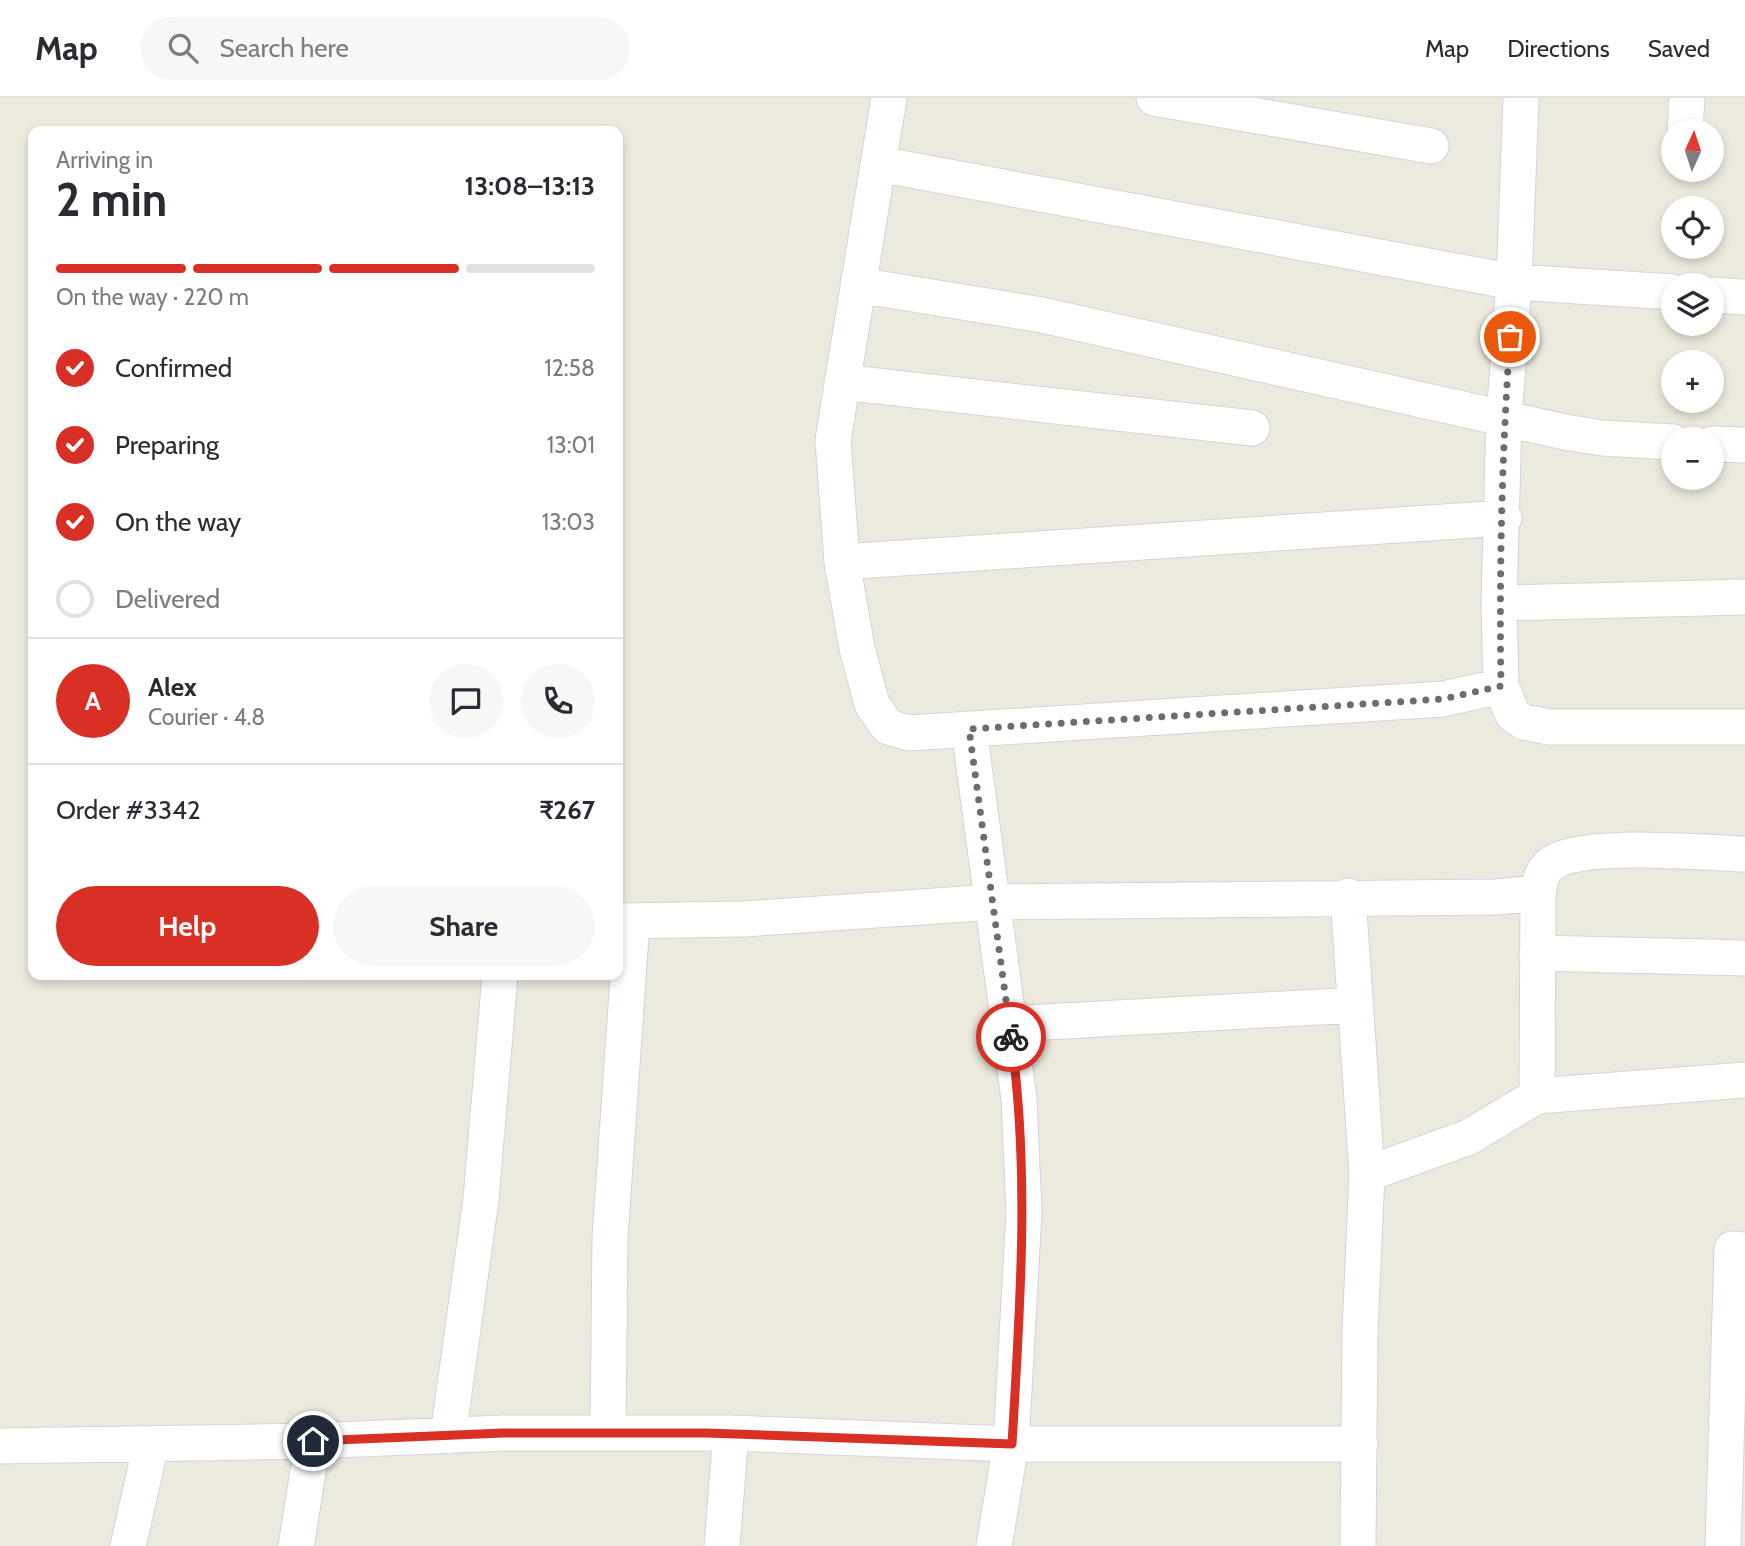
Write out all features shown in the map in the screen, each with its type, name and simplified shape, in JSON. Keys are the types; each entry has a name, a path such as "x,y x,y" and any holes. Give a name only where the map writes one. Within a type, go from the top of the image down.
{"street":[{"path":"889,98 833,440 842,562 857,648 873,704 888,727 909,733 1443,699 1501,686"},
{"path":"1154,98 1431,146"},
{"path":"1521,98 1514,282 1504,419 1504,517 1499,603 1501,686 1513,715 1524,722 1549,727 1745,727"},
{"path":"1686,119 1687,98"},
{"path":"879,164 1514,282 1661,291"},
{"path":"858,285 1042,315 1504,419 1602,438 1661,441"},
{"path":"1724,296 1745,297"},
{"path":"842,382 1252,428"},
{"path":"1724,445 1745,446"},
{"path":"842,562 1504,517"},
{"path":"1499,603 1745,597"},
{"path":"969,729 1019,1099 1024,1212 1012,1444 994,1546"},
{"path":"1537,1096 1538,893 1541,875 1550,864 1575,855 1600,851 1745,854"},
{"path":"623,963 625,921 744,919 994,902 1348,896 1496,897 1538,893"},
{"path":"1348,896 1367,1174 1360,1332 1359,1546"},
{"path":"1537,953 1745,958"},
{"path":"448,1436 481,1199 500,980"},
{"path":"608,1433 610,1237 622,980"},
{"path":"1009,1024 1355,1005"},
{"path":"1367,1174 1468,1137 1537,1096 1745,1080"},
{"path":"1723,1546 1735,1484 1732,1249 1745,1250"},
{"path":"0,1446 151,1445 608,1433 731,1433 1012,1444 1360,1444"},
{"path":"722,1546 731,1433"},
{"path":"296,1546 313,1441"},
{"path":"128,1546 151,1445"}],"way so far":[{"path":"1011,1037 969,729 1443,699 1501,686 1499,603 1504,517 1504,419 1510,337"}],"route":[{"path":"313,1441 503,1433 706,1433 1012,1444 1024,1212 1019,1099 1011,1037"}]}
